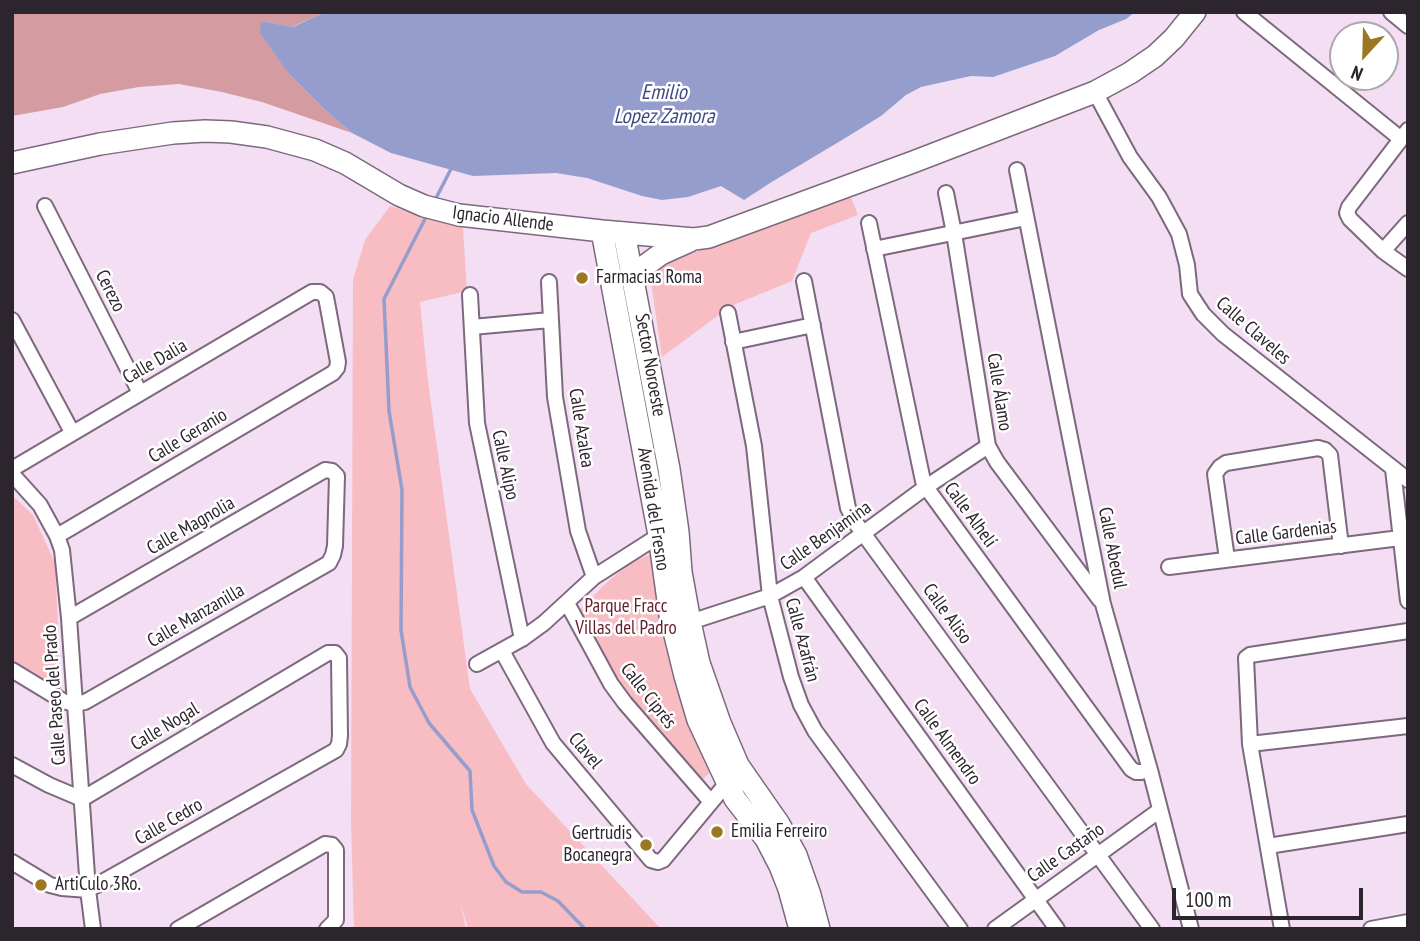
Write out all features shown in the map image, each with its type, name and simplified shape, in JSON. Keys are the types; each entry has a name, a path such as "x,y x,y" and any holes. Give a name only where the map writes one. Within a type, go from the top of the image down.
{"street":[{"name":"Ignacio Allende","path":"12,163 100,144 173,133 232,132 267,137 315,150 345,163 399,195 424,206 459,215 694,239 722,232 1095,92 1130,74 1155,56 1195,12"},
{"path":"1244,12 1404,134 1349,207 1348,213 1350,219 1383,251 1408,269"},
{"path":"1391,12 1408,26"},
{"name":"Calle Claveles","path":"1095,92 1130,157 1159,197 1179,234 1187,265 1190,294 1203,314 1223,334 1408,480"},
{"name":"Calle Abedul","path":"1017,170 1103,604 1191,929"},
{"name":"Calle Álamo","path":"946,193 988,446 1005,473 1103,604"},
{"name":"Cerezo","path":"45,205 139,393"},
{"path":"874,249 1026,218"},
{"name":"Calle Alhelí","path":"869,223 926,488 1131,769 1136,772 1150,770"},
{"path":"1383,251 1408,223"},
{"name":"Sector Noroeste","path":"613,232 632,275 669,469 668,530 681,572 681,625"},
{"name":"Avenida del Fresno","path":"613,232 668,530"},
{"path":"632,275 661,254 694,239"},
{"name":"Calle Aliso","path":"804,281 848,508 864,534 1152,929"},
{"name":"Calle Azalea","path":"549,282 555,397 578,531 594,577"},
{"name":"Calle Dalia","path":"12,471 72,432 312,292 320,292"},
{"name":"Calle Geranio","path":"57,536 337,368 326,297 320,292"},
{"name":"Calle Alipo","path":"470,295 477,423 522,639"},
{"name":"Calle Azafrán","path":"728,313 754,446 771,596 791,677 801,705 815,731 960,929"},
{"path":"12,320 72,432"},
{"path":"472,327 550,320"},
{"path":"733,342 813,325"},
{"path":"1325,450 1343,429"},
{"name":"Calle Benjamina","path":"681,625 771,596 804,578 988,446"},
{"path":"1227,559 1215,474 1220,467 1226,463 1318,448 1330,455 1341,546"},
{"path":"1393,469 1404,538 1408,601"},
{"name":"Calle Paseo del Prado","path":"12,471 40,505 62,550 93,929"},
{"name":"Calle Magnolia","path":"69,618 326,471 332,471"},
{"name":"Calle Manzanilla","path":"74,704 85,702 329,563 333,555 337,475 332,471"},
{"path":"477,664 522,639 544,623 594,577 668,530"},
{"name":"Calle Gardenias","path":"1169,567 1404,538"},
{"name":"Calle Almendro","path":"804,578 1057,929"},
{"name":"Calle Ciprés","path":"567,603 611,684 625,704 711,802"},
{"path":"681,625 698,720 735,799 765,839 780,866 800,929"},
{"path":"681,625 699,663 729,748 796,855 819,929"},
{"path":"1282,929 1250,744 1246,659 1250,655 1408,631"},
{"name":"Clavel","path":"502,651 553,743 651,860 663,860 711,802"},
{"name":"Calle Nogal","path":"82,799 328,653 335,653"},
{"name":"Calle Cedro","path":"88,890 336,750 340,744 339,658 335,653"},
{"path":"12,670 63,701 74,704"},
{"path":"1250,744 1408,726"},
{"path":"12,765 82,799"},
{"path":"711,802 727,783"},
{"name":"Calle Castaño","path":"995,929 1160,810"},
{"path":"1268,846 1408,824"},
{"path":"178,929 325,844 337,850 332,924"},
{"path":"12,862 50,885 88,890"},
{"path":"1371,929 1408,922"}],"green space":[{"path":"850,195 858,215 811,233 792,281 731,306 662,357 651,282 652,275 661,265"},
{"path":"390,206 463,228 467,291 420,302 428,381 470,689 526,784 661,929 468,929 460,901 466,929 354,929 351,823 353,280 365,240"},
{"path":"12,498 33,515 55,563 61,689 12,660"},
{"name":"Parque Fracc Villas del Padro","path":"651,554 712,770 703,779 649,722 618,682 580,610 630,563"}],"shaded area":[{"path":"12,12 325,12 292,27 261,21 289,74 352,133 262,102 179,84 100,94 63,107 12,116"}],"water":[{"name":"Emilio Lopez Zamora","path":"325,12 1135,12 1055,56 993,77 971,76 921,87 906,95 881,116 744,200 721,186 688,197 662,200 587,178 556,173 473,176 391,153 352,133 289,74 260,33 261,21 293,27"}],"waterway":[{"path":"434,202 451,169"},
{"path":"427,215 384,299 389,411 402,490 401,630 410,687 429,723 470,771 472,810 494,866 506,882 522,892 541,892 558,901 585,929"}],"place":[{"name":"Farmacias Roma","path":"582,278"},
{"name":"Emilia Ferreiro","path":"717,832"},
{"name":"Gertrudis Bocanegra","path":"646,845"},
{"name":"ArtiCulo 3Ro.","path":"41,885"}]}
